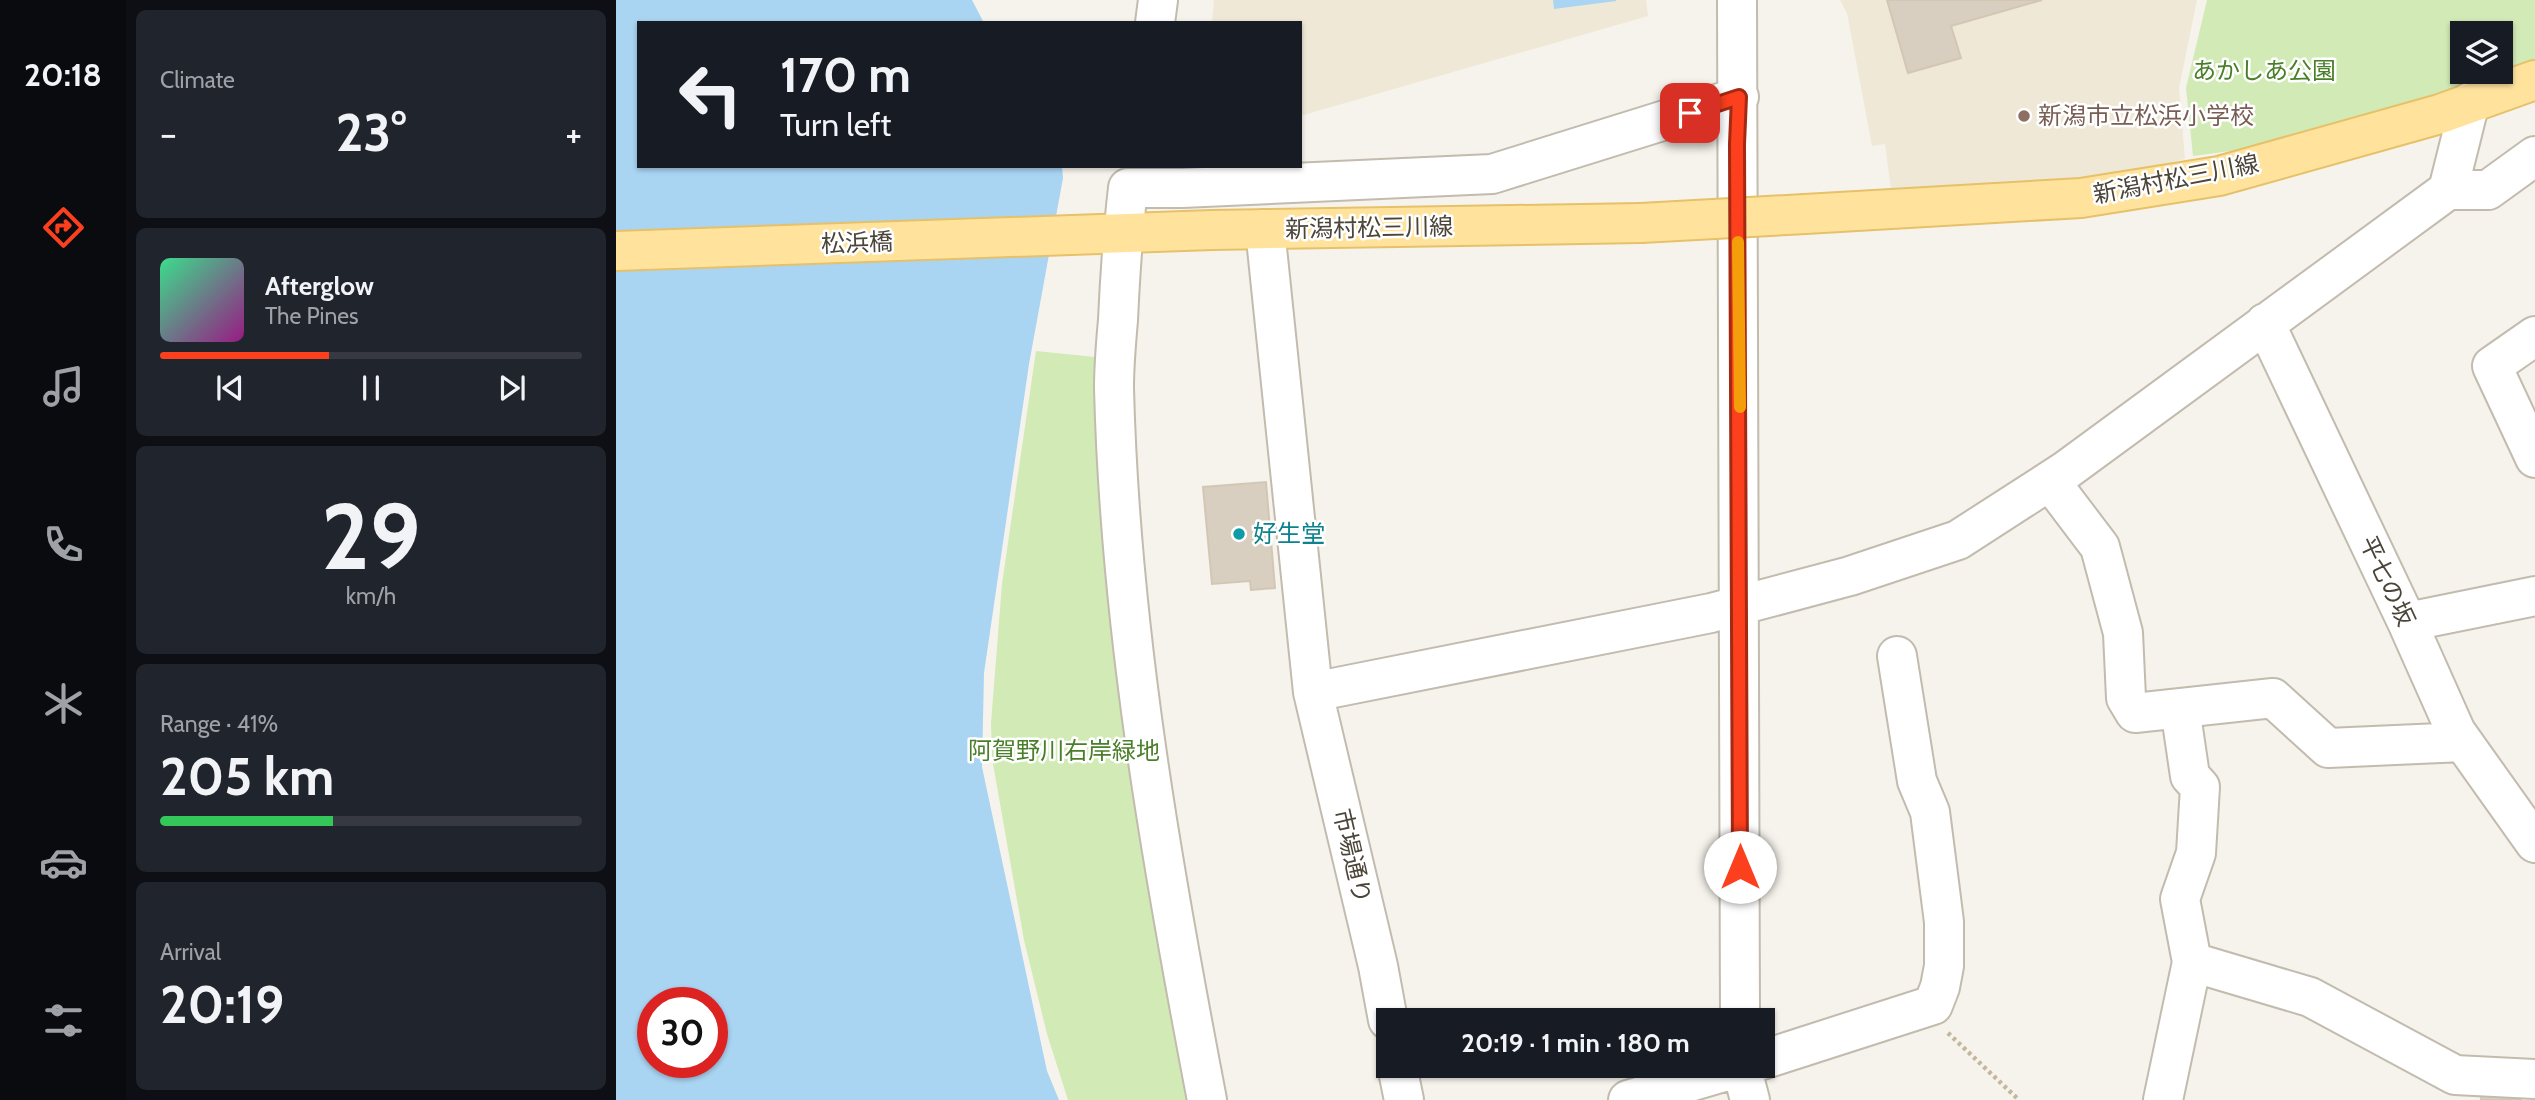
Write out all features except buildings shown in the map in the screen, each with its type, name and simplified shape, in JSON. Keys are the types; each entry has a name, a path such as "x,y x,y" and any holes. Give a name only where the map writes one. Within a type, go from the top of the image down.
{"main road":[{"name":"新潟村松三川線","path":"1110,235 1265,229 1641,223 2081,198 2219,176 2440,114 2535,80"},
{"name":"松浜橋","path":"616,251 1110,235"}],"street":[{"path":"1155,21 1158,0"},
{"path":"1737,0 1741,1008"},
{"path":"1207,1100 1158,839 1131,621 1120,496 1110,235 1130,177 1182,188 1492,174 1739,97"},
{"path":"2448,190 2470,102"},
{"path":"1313,692 1711,613 1850,576 1958,540 2050,481 2448,190 2488,190 2535,156"},
{"name":"市場通り","path":"1265,229 1313,692 1386,1008"},
{"name":"平七の坂","path":"2265,323 2407,622 2456,732 2531,833"},
{"path":"2535,336 2492,366 2535,458"},
{"path":"2050,481 2100,547 2123,633 2126,698 2135,713 2273,698 2328,748 2463,742"},
{"path":"2407,622 2535,596"},
{"path":"1775,1062 1933,1005 1940,987 1944,966 1944,922 1930,812 1917,781 1898,656"},
{"path":"2163,1100 2192,962 2180,899 2196,853 2200,787 2190,776 2180,708"},
{"path":"2192,962 2311,997 2455,1075 2535,1079"},
{"path":"1399,1078 1404,1100"},
{"path":"1628,1100 1722,1078"}],"path":[{"path":"1923,1008 2019,1100"}],"shaded area":[{"path":"1214,0 1646,0 1648,16 1302,115 1302,21 1212,21"},
{"name":"新潟市立松浜小学校","path":"1840,0 2197,0 2179,88 2185,159 2116,176 1891,190 1885,144 1872,146 1847,13"}],"green space":[{"name":"あかしあ公園","path":"2207,0 2535,0 2535,60 2513,68 2513,21 2450,21 2450,84 2468,84 2406,106 2253,148 2193,156 2186,88"},
{"name":"阿賀野川右岸緑地","path":"1036,351 1105,358 1197,1100 1068,1100 1047,1034 1024,940 992,758 991,723 1002,584"}],"water":[{"path":"616,0 972,0 983,21 637,21 637,168 1062,168 1063,178 1029,364 984,673 982,767 1047,1071 1059,1100 616,1100"},
{"path":"1553,0 1616,0 1616,1 1554,9"}],"slow traffic":[{"path":"1738,242 1740,407"}],"place":[{"name":"新潟市立松浜小学校","path":"2024,116"},
{"name":"好生堂","path":"1239,534"}],"route":[{"path":"1690,113 1739,97 1740,867"}]}
